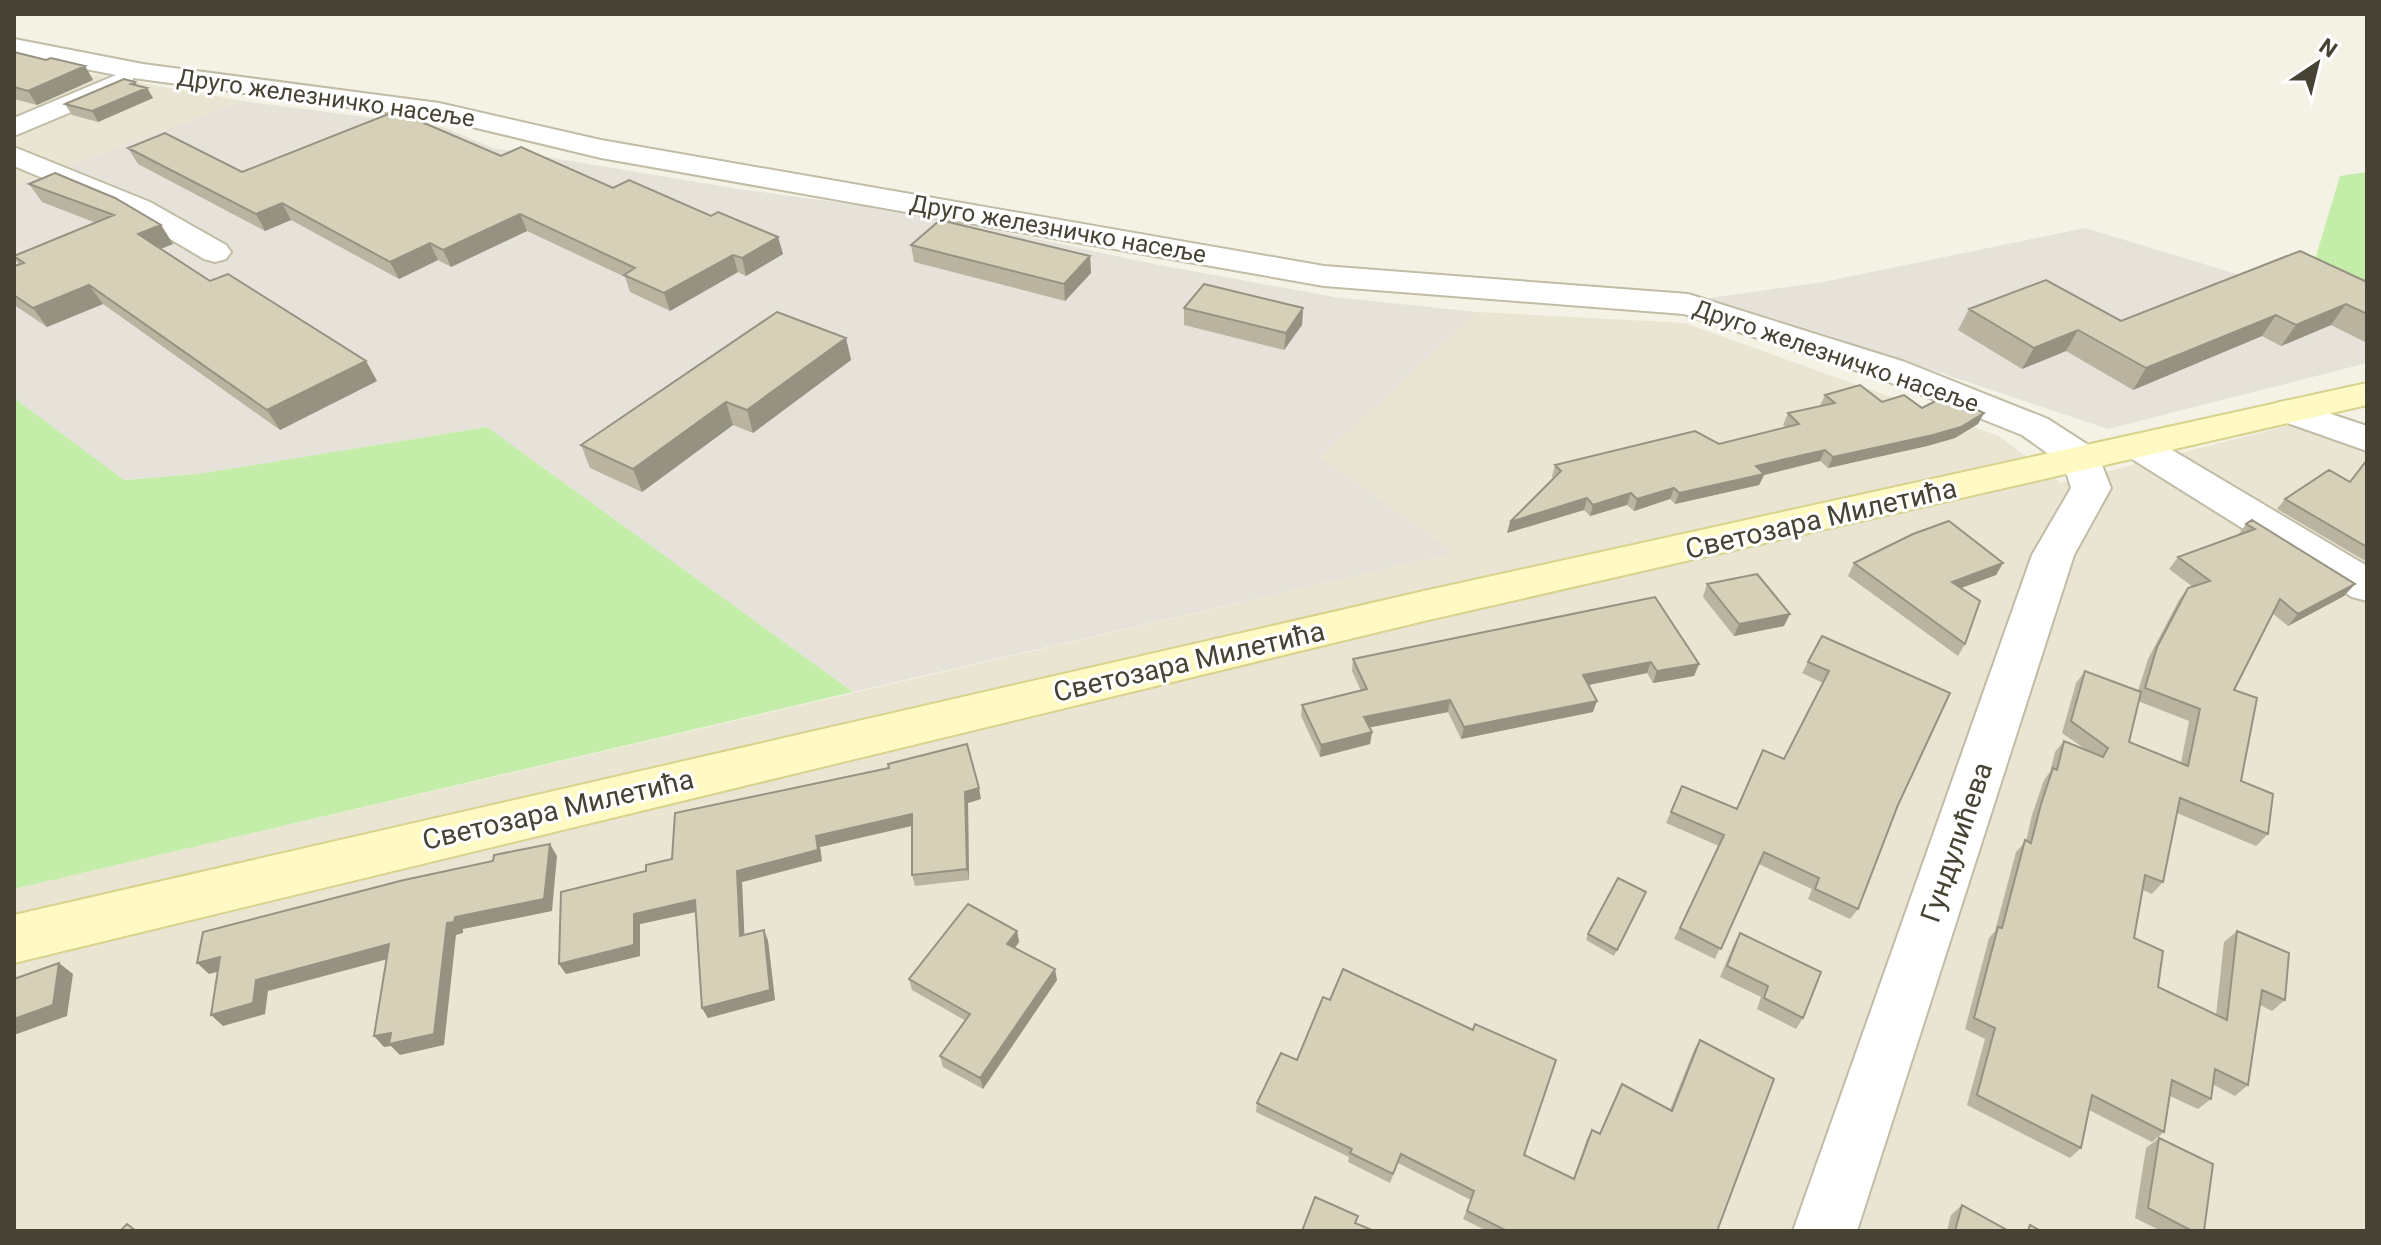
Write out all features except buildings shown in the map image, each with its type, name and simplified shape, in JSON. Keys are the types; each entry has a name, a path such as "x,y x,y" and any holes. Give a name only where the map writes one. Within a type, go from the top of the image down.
{"main road":[{"name":"Светозара Милетића","path":"14,939 1424,606 2367,394"}],"street":[{"name":"Друго железничко насеље","path":"14,47 143,72 439,111 601,149 1324,276 1688,304 1892,370 2035,427 2082,459"},
{"path":"14,128 143,72"},
{"path":"14,156 139,208 215,252"},
{"path":"2289,411 2367,439"},
{"path":"2138,446 2367,586"},
{"name":"Гундулићева","path":"1825,1231 2053,555 2091,488 2082,459"}],"shaded area":[{"path":"14,60 243,101 14,186"},
{"path":"243,101 443,127 493,148 739,189 910,212 1159,265 1334,297 1477,312 1320,457 1454,553 853,692 487,427 198,474 124,480 14,398 14,186"},
{"path":"2085,228 2333,303 2367,324 2367,363 2108,429 1809,329 1703,299 1823,282"},
{"path":"1477,312 1685,323 1999,436 2061,483 2327,416 2367,431 2367,1231 14,1231 14,889 1453,553 1319,457"}],"green space":[{"path":"2367,172 2367,296 2311,273 2340,176"},
{"path":"14,398 124,480 198,474 487,427 853,692 14,889"}]}
